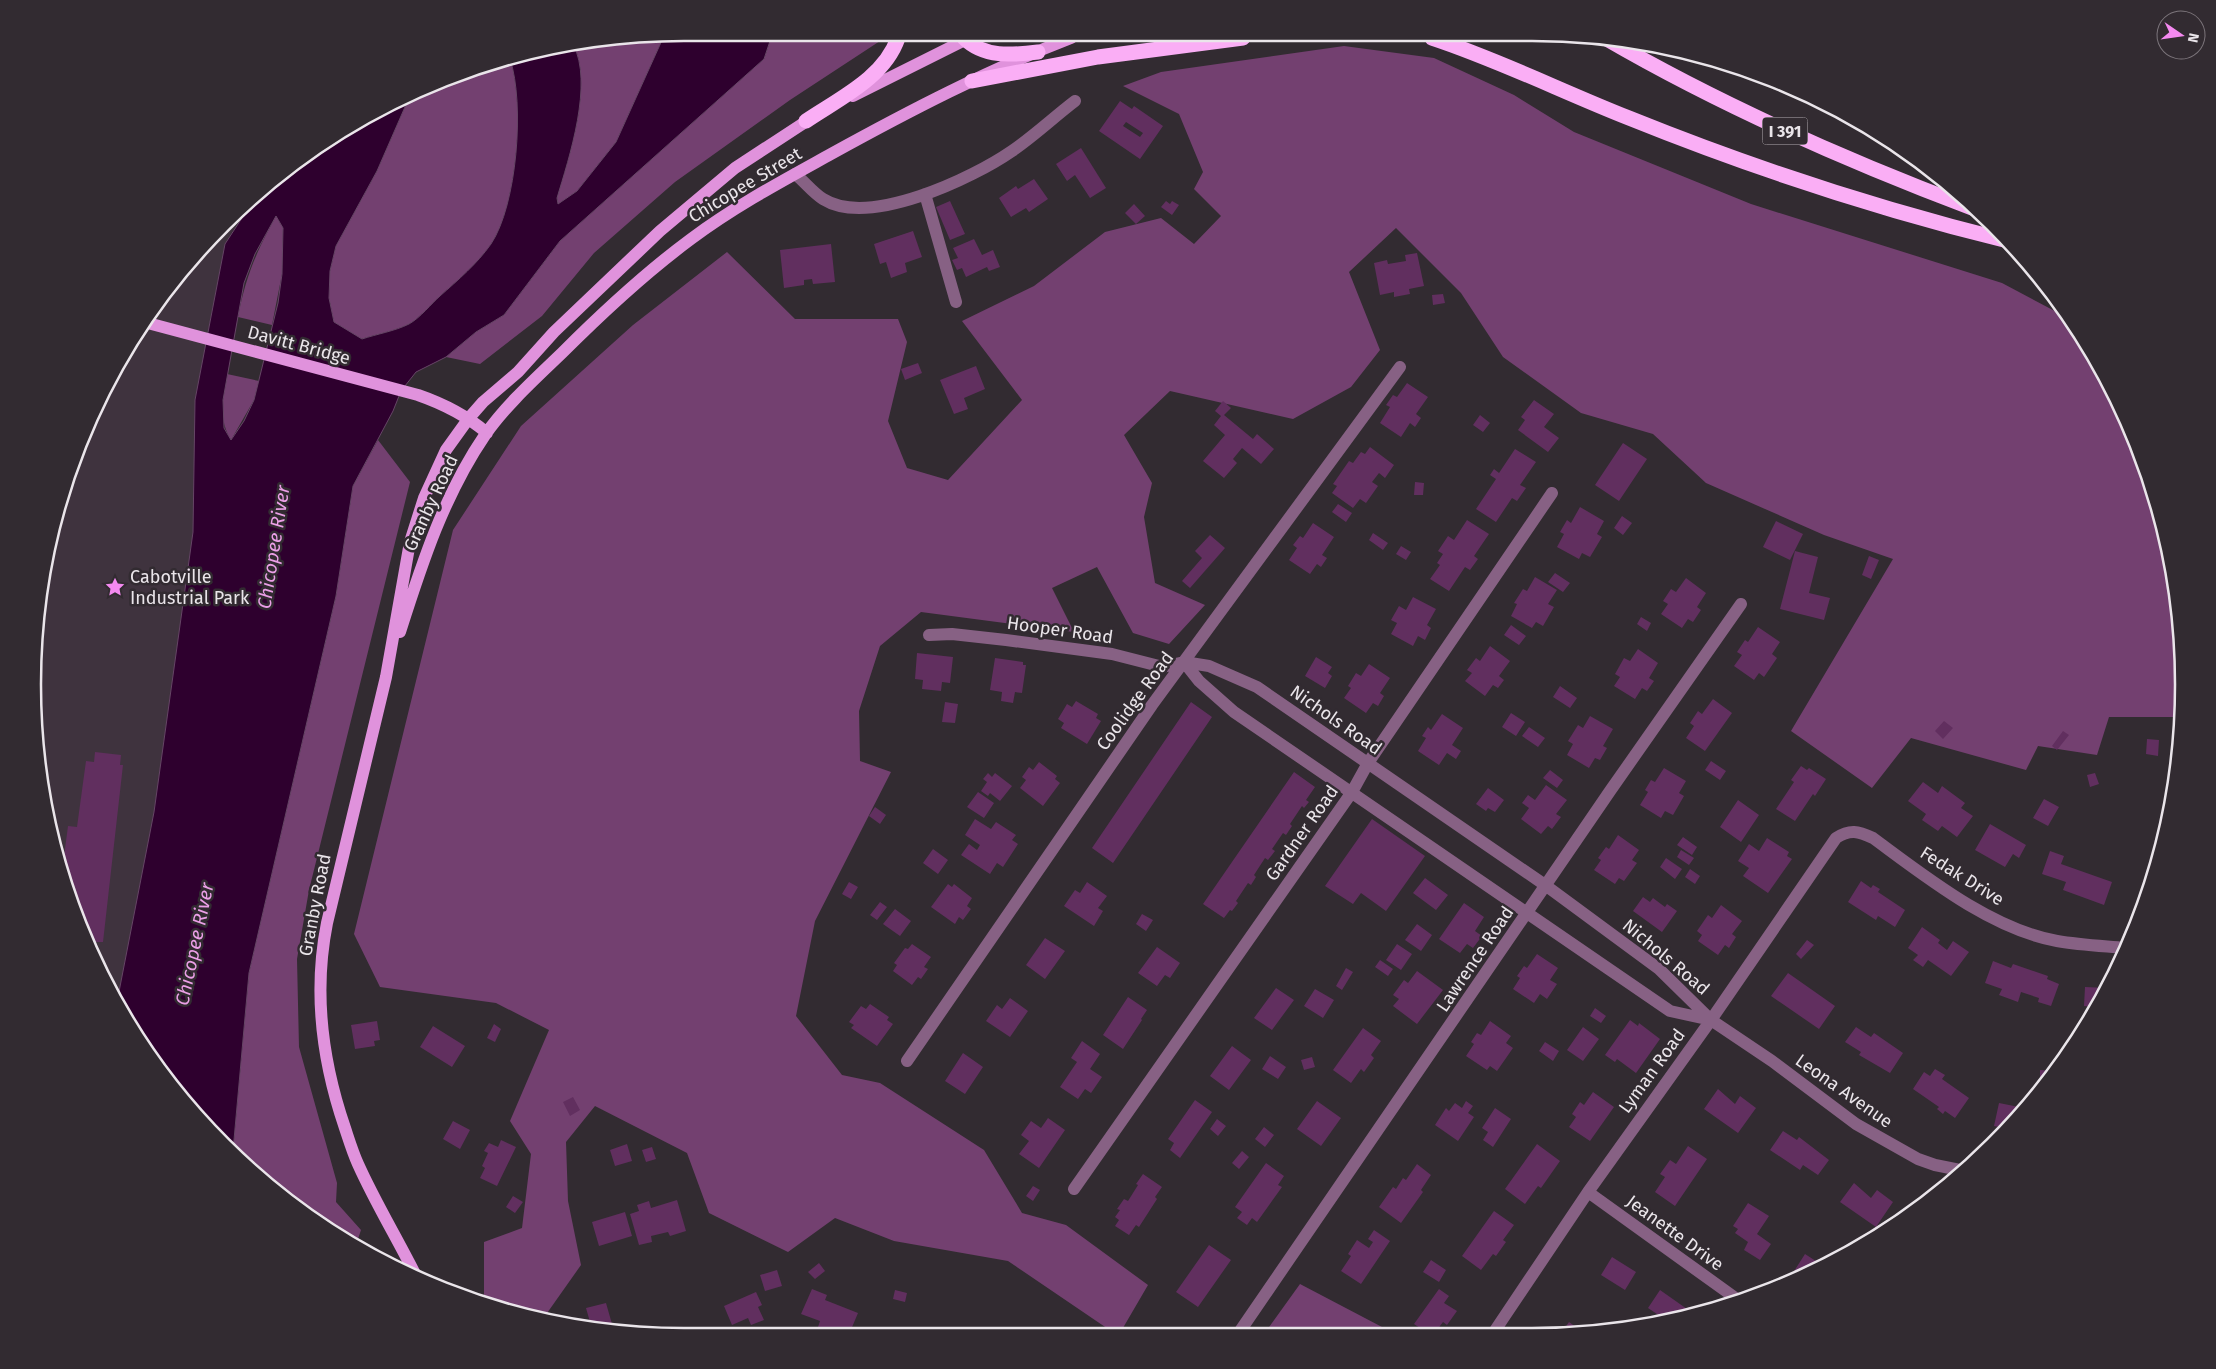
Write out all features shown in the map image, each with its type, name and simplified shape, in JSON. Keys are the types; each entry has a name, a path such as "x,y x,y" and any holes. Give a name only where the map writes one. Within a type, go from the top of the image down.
{"highway":[{"path":"806,121 874,75 890,57 897,41"},
{"path":"968,41 976,48 1007,56 1038,52"},
{"path":"972,81 1098,57 1220,41"},
{"path":"1439,41 1636,121 1750,164 1872,205 1994,238"},
{"name":"I 391","path":"1624,49 1735,109 1821,148 1957,202"}],"main road":[{"name":"Chicopee Street","path":"469,418 518,372 583,304 697,199 743,163 806,121 962,41"},
{"name":"Chicopee Street","path":"487,433 512,403 641,278 693,237 743,204 795,174 972,81 1065,41"},
{"name":"Davitt Bridge","path":"152,324 437,401 469,418 487,433"},
{"name":"Granby Road","path":"411,1266 357,1163 332,1086 320,1014 321,959 326,923 386,677 402,583 417,518 446,450 469,418"},
{"name":"Granby Road","path":"386,677 432,537 461,475 487,433"}],"street":[{"path":"795,174 824,199 844,206 874,208 925,194 1012,151 1075,101"},
{"path":"925,194 956,302"},
{"name":"Coolidge Road","path":"906,1061 1130,737 1400,367"},
{"name":"Gardner Road","path":"1074,1189 1352,792 1368,763 1552,493"},
{"name":"Lawrence Road","path":"1242,1328 1545,885 1741,604"},
{"name":"Hooper Road","path":"929,635 952,634 1112,654 1163,667 1184,662"},
{"name":"Nichols Road","path":"1184,662 1209,666 1257,687 1545,885 1659,969 1711,1020"},
{"name":"Nichols Road","path":"1184,662 1198,682 1234,712 1670,1011 1711,1020"},
{"name":"Fedak Drive","path":"1846,832 1858,831 1873,838 1976,910 2014,927 2056,941 2118,947"},
{"name":"Lyman Road","path":"1497,1328 1588,1192 1711,1020 1836,838 1846,832"},
{"name":"Leona Avenue","path":"1711,1020 1772,1061 1856,1124 1918,1159 1955,1169"},
{"name":"Jeanette Drive","path":"1588,1192 1732,1296"}],"shaded area":[{"path":"770,41 880,41 790,100 675,182 594,253 542,316 480,364 446,357 476,332 504,315 560,241 764,59"},
{"path":"661,42 616,142 577,191 558,205 557,198 568,163 577,121 581,79 579,60 576,51 601,47"},
{"path":"1344,46 1434,58 1514,95 1574,132 1751,204 2002,283 2055,311 2089,363 2108,400 2126,438 2153,518 2169,601 2175,684 2173,717 2109,717 2097,755 2038,746 2026,770 1911,738 1872,788 1791,731 1893,559 1824,535 1706,483 1653,434 1581,413 1503,357 1461,293 1396,228 1349,272 1380,350 1351,387 1293,419 1170,391 1124,435 1152,483 1144,517 1155,583 1205,605 1169,644 1133,633 1097,567 1052,588 1074,632 921,612 880,646 859,711 860,761 891,772 815,921 796,1016 842,1075 880,1083 984,1150 1022,1213 1066,1225 1148,1285 1123,1328 1107,1328 1008,1261 894,1241 835,1218 788,1252 709,1213 687,1153 595,1106 566,1142 568,1201 581,1265 547,1312 484,1296 484,1242 522,1228 531,1154 510,1121 549,1030 496,1003 380,987 354,934 453,530 521,426 633,325 727,252 795,319 898,319 907,342 888,421 907,468 948,480 1022,400 962,321 1034,286 1105,232 1161,218 1194,244 1221,216 1194,189 1203,172 1179,114 1123,86 1161,72"},
{"path":"512,65 517,101 516,154 507,205 500,227 491,244 486,252 460,278 409,324 361,339 334,322 329,298 330,271 336,246 377,171 406,105 438,90"},
{"path":"276,216 283,228 282,274 272,325 238,317 253,265"},
{"name":"Cabotville Industrial Park","path":"237,223 225,244 195,400 193,532 154,812 119,991 90,931 75,891 63,851 54,810 47,768 41,684 47,601 63,518 75,478 90,438 108,400 127,363 174,293 201,260"},
{"path":"227,374 259,381 254,400 231,440 224,424 223,416 223,400"},
{"path":"378,440 410,482 309,890 297,959 299,1047 337,1183 336,1202 361,1230 358,1239 293,1195 260,1168 234,1143 249,973 336,596 353,486"},
{"path":"1300,1284 1384,1328 1268,1328"}],"water":[{"name":"Chicopee River","path":"770,41 764,59 560,241 504,315 476,332 446,357 416,372 401,391 393,411 353,486 336,596 249,973 234,1143 201,1109 174,1076 150,1042 119,991 154,812 193,532 195,400 225,244 241,219 293,174 363,127 406,105 377,171 336,246 330,271 329,298 334,322 362,339 409,324 467,272 491,244 500,227 507,205 516,154 517,101 512,65 576,51 579,60 581,79 580,99 573,142 557,198 558,204 577,191 616,142 661,42","holes":["276,216 283,228 282,274 278,303 254,400 244,421 231,440 224,428 223,400 244,283 255,254"]}],"building":[{"path":"1120,101 1132,109 1134,106 1163,126 1140,159 1099,131","holes":["1126,122 1143,133 1140,137 1123,126"]},
{"path":"1081,148 1106,188 1090,198 1075,175 1067,181 1056,164"},
{"path":"1034,179 1048,199 1029,212 1026,208 1011,217 999,198 1016,186 1018,189"},
{"path":"950,201 965,234 950,240 936,207"},
{"path":"1166,201 1170,204 1172,201 1179,205 1172,215 1161,207"},
{"path":"1134,204 1145,216 1136,224 1125,213"},
{"path":"913,231 922,257 905,263 907,272 891,278 886,262 880,264 874,244"},
{"path":"974,239 982,255 993,250 1000,267 989,271 987,267 966,277 962,268 957,270 952,260 958,258 953,248"},
{"path":"831,244 835,282 813,284 812,279 804,280 804,285 784,288 780,250"},
{"path":"1417,253 1424,286 1409,289 1410,294 1394,297 1394,292 1380,295 1374,263 1387,260 1388,264 1406,261 1405,255"},
{"path":"1443,294 1445,303 1433,305 1432,295"},
{"path":"918,363 922,373 905,380 901,369"},
{"path":"976,366 985,389 964,398 968,409 954,414 940,380"},
{"path":"1407,383 1428,397 1416,414 1421,418 1415,427 1410,423 1401,437 1380,423 1390,407 1386,405 1393,395 1397,397"},
{"path":"1534,400 1554,414 1544,427 1559,438 1548,452 1518,430 1525,420 1521,417"},
{"path":"1223,401 1231,408 1224,415 1253,439 1257,434 1274,449 1261,464 1242,448 1233,459 1237,463 1224,478 1203,461 1225,435 1214,425 1221,416 1215,411"},
{"path":"1480,415 1490,423 1483,432 1473,425"},
{"path":"1623,443 1647,459 1619,501 1595,485"},
{"path":"1370,447 1394,465 1385,478 1379,473 1372,482 1378,486 1366,503 1360,499 1353,508 1332,493 1337,486 1333,484 1349,461 1353,463 1361,452 1365,454"},
{"path":"1515,449 1536,462 1520,485 1526,488 1517,501 1512,498 1496,522 1476,509 1496,479 1490,475 1494,469 1499,473"},
{"path":"1415,482 1424,483 1423,495 1414,495"},
{"path":"1338,504 1352,513 1346,522 1332,512"},
{"path":"1580,507 1604,521 1597,534 1602,537 1590,557 1582,553 1579,559 1557,547 1564,534 1560,532 1567,520 1571,523"},
{"path":"1622,516 1632,523 1623,535 1614,528"},
{"path":"1467,520 1489,534 1474,556 1478,559 1470,570 1465,567 1449,591 1430,579 1440,565 1437,563 1443,554 1438,551 1448,536 1454,540"},
{"path":"1776,521 1803,534 1790,560 1763,547"},
{"path":"1313,523 1334,537 1322,555 1327,558 1321,567 1317,564 1310,574 1289,560 1297,548 1293,545 1300,536 1303,538"},
{"path":"1373,533 1388,543 1383,550 1369,540"},
{"path":"1210,535 1225,548 1190,588 1182,581 1202,558 1195,551"},
{"path":"1401,546 1411,552 1406,560 1396,554"},
{"path":"1795,551 1818,557 1809,593 1830,598 1824,620 1780,609"},
{"path":"1869,556 1879,560 1871,579 1862,575"},
{"path":"1555,573 1570,583 1563,592 1548,582"},
{"path":"1535,577 1557,590 1548,604 1554,607 1543,626 1536,622 1532,628 1511,616 1517,604 1514,603 1523,589 1527,591"},
{"path":"1686,578 1706,593 1697,607 1701,610 1693,622 1688,619 1682,628 1661,614 1668,604 1663,601 1671,589 1676,592"},
{"path":"1413,597 1436,609 1427,625 1431,628 1425,640 1418,636 1413,646 1391,634 1397,623 1391,620 1399,606 1406,610"},
{"path":"1641,617 1651,623 1647,631 1637,624"},
{"path":"1511,625 1526,636 1519,645 1504,635"},
{"path":"1758,627 1780,642 1772,654 1777,658 1764,677 1759,673 1754,680 1734,666 1742,655 1737,652 1745,640 1748,642"},
{"path":"1490,646 1510,661 1499,676 1504,680 1498,688 1493,685 1485,696 1465,681 1472,673 1467,670 1476,658 1480,661"},
{"path":"1638,649 1658,663 1649,678 1654,681 1647,691 1642,688 1635,699 1614,686 1620,677 1615,674 1624,658 1630,661"},
{"path":"917,653 953,657 950,683 942,682 941,691 922,689 923,680 915,679"},
{"path":"1316,657 1332,667 1328,673 1332,676 1325,688 1305,676"},
{"path":"995,658 1023,662 1023,665 1026,665 1022,693 1015,692 1013,703 1001,701 1002,692 990,690"},
{"path":"1369,664 1390,678 1380,693 1384,696 1378,706 1373,703 1366,713 1344,698 1351,688 1348,686 1356,673 1361,676"},
{"path":"1560,686 1577,698 1570,708 1553,697"},
{"path":"1713,699 1732,713 1705,751 1686,738 1694,726 1690,723 1698,711 1702,714"},
{"path":"1076,701 1098,714 1096,718 1101,721 1087,744 1061,728 1064,723 1058,719 1067,704 1072,707"},
{"path":"945,702 958,704 955,723 942,722"},
{"path":"1191,702 1212,717 1113,863 1092,848"},
{"path":"1511,713 1525,722 1516,736 1502,727"},
{"path":"1442,714 1463,728 1452,745 1461,751 1456,759 1447,753 1439,765 1418,751 1426,738 1422,736 1428,727 1431,730"},
{"path":"1590,716 1613,729 1603,746 1607,748 1600,760 1595,758 1589,768 1567,755 1573,744 1568,741 1578,725 1583,728"},
{"path":"1944,721 1953,728 1943,739 1935,731"},
{"path":"1529,727 1545,738 1538,747 1522,736"},
{"path":"2063,731 2069,735 2057,750 2052,746"},
{"path":"2147,739 2159,740 2158,756 2146,754"},
{"path":"95,752 121,755 120,765 123,765 103,942 95,942 90,931 64,855 68,826 77,827 86,761 94,762"},
{"path":"1711,761 1726,771 1720,780 1705,770"},
{"path":"1039,762 1057,776 1055,779 1060,783 1043,806 1020,788 1026,780 1022,777 1029,767 1033,770"},
{"path":"1801,766 1807,770 1809,768 1826,779 1815,796 1813,794 1795,821 1776,809 1794,782 1791,780"},
{"path":"1664,768 1686,781 1679,793 1684,796 1673,815 1665,811 1661,818 1640,805 1648,792 1645,790 1651,780 1655,782"},
{"path":"1550,770 1563,780 1557,788 1543,778"},
{"path":"1294,772 1315,787 1306,800 1309,802 1304,808 1302,806 1290,824 1292,826 1286,835 1283,833 1272,849 1275,851 1268,860 1265,858 1254,875 1256,877 1251,885 1248,883 1236,901 1238,903 1224,918 1203,904"},
{"path":"988,773 992,777 995,773 1012,786 1000,801 990,793 988,796 981,791 987,782 983,779"},
{"path":"2095,773 2099,784 2090,787 2087,775"},
{"path":"1923,782 1938,793 1942,786 1965,803 1961,808 1973,816 1957,837 1942,826 1938,831 1922,820 1926,814 1908,801"},
{"path":"1546,785 1567,800 1556,814 1561,817 1552,829 1548,826 1541,834 1521,819 1529,808 1522,803 1528,795 1535,800"},
{"path":"1488,788 1504,800 1495,812 1488,808 1486,811 1476,804"},
{"path":"978,792 994,803 984,818 967,807"},
{"path":"2044,799 2059,807 2048,826 2033,818"},
{"path":"1738,800 1759,815 1741,842 1720,827"},
{"path":"875,807 886,815 880,824 869,816"},
{"path":"975,819 991,829 996,822 1016,835 1012,840 1018,844 1003,867 997,863 990,874 961,855 969,844 977,850 980,845 965,835"},
{"path":"1372,819 1425,856 1386,911 1361,893 1353,904 1325,886"},
{"path":"1990,824 2026,845 2019,858 2013,854 2005,867 1975,850"},
{"path":"1618,835 1639,850 1632,860 1637,863 1624,881 1619,878 1615,884 1594,870 1601,860 1598,858 1606,847 1609,849"},
{"path":"1683,837 1697,847 1692,855 1677,845"},
{"path":"1767,838 1789,852 1787,856 1792,859 1768,893 1743,876 1749,868 1738,861 1749,844 1759,851"},
{"path":"933,849 948,860 938,874 923,863"},
{"path":"1681,850 1694,858 1689,865 1677,857"},
{"path":"2050,851 2064,856 2061,864 2112,882 2104,905 2063,890 2066,882 2042,874"},
{"path":"1666,858 1682,869 1675,879 1660,867"},
{"path":"1690,869 1700,876 1695,884 1685,877"},
{"path":"1425,878 1448,895 1436,910 1413,893"},
{"path":"1861,881 1871,888 1873,885 1880,889 1878,892 1905,910 1895,927 1878,916 1876,920 1848,902"},
{"path":"849,882 858,887 851,899 842,894"},
{"path":"1087,882 1107,896 1098,908 1103,911 1094,926 1064,906 1075,890 1080,893"},
{"path":"948,884 952,887 954,884 972,898 967,906 971,909 963,920 959,917 955,924 931,907"},
{"path":"1643,897 1650,902 1653,898 1665,907 1667,904 1677,911 1662,932 1633,911"},
{"path":"880,902 887,907 877,920 870,915"},
{"path":"1464,903 1484,917 1475,931 1482,936 1473,948 1467,944 1460,953 1439,939"},
{"path":"1721,905 1742,921 1732,934 1736,937 1729,948 1725,945 1718,955 1698,941 1702,935 1697,931 1708,915 1712,918"},
{"path":"895,909 911,921 900,936 883,924"},
{"path":"1142,914 1153,920 1146,931 1136,924"},
{"path":"1417,924 1432,935 1421,951 1405,940"},
{"path":"1922,927 1940,940 1938,943 1947,950 1953,941 1969,952 1951,976 1928,960 1923,967 1913,960 1918,955 1908,948"},
{"path":"1045,938 1065,951 1045,979 1026,965"},
{"path":"1807,940 1814,945 1801,959 1796,954"},
{"path":"912,944 931,957 924,967 928,969 921,979 918,977 912,985 893,971 897,965 894,963 905,948 908,949"},
{"path":"1397,944 1412,954 1401,970 1386,960"},
{"path":"1157,947 1180,963 1170,978 1165,975 1157,986 1138,973"},
{"path":"1537,954 1558,968 1550,980 1557,984 1547,999 1540,994 1534,1003 1513,989 1520,978 1517,976 1524,966 1527,968"},
{"path":"1380,960 1393,969 1388,976 1375,967"},
{"path":"1993,961 2011,968 2013,964 2048,976 2047,979 2059,984 2051,1006 2038,1002 2039,998 2021,992 2018,1002 1999,995 2002,989 1985,983"},
{"path":"1346,968 1353,972 1342,990 1336,986"},
{"path":"1417,971 1443,990 1417,1024 1393,1006 1399,999 1393,995 1404,980 1408,983"},
{"path":"1788,973 1835,1006 1819,1029 1771,996"},
{"path":"2085,987 2098,988 2089,1006 2084,1006"},
{"path":"1276,988 1294,1000 1272,1030 1254,1018"},
{"path":"1315,989 1334,1000 1323,1018 1304,1006"},
{"path":"1128,997 1147,1010 1123,1049 1103,1035"},
{"path":"1010,998 1028,1011 1010,1037 986,1021 997,1005 1002,1009"},
{"path":"870,1004 889,1017 887,1020 893,1024 877,1046 851,1028 854,1025 849,1022 861,1006 866,1009"},
{"path":"1595,1008 1606,1016 1601,1023 1590,1016"},
{"path":"1630,1020 1638,1026 1639,1023 1660,1039 1636,1073 1617,1059 1615,1062 1605,1055"},
{"path":"377,1021 380,1040 374,1041 375,1046 355,1049 351,1025"},
{"path":"1490,1021 1511,1036 1506,1043 1513,1048 1497,1071 1490,1066 1487,1070 1466,1056 1474,1044 1471,1042 1477,1033 1481,1035"},
{"path":"494,1024 501,1029 495,1042 487,1038"},
{"path":"433,1026 465,1046 452,1067 420,1047"},
{"path":"1583,1027 1599,1039 1583,1061 1567,1050"},
{"path":"1856,1027 1871,1037 1874,1033 1903,1053 1890,1073 1859,1055 1861,1052 1845,1042"},
{"path":"1363,1028 1381,1041 1371,1055 1374,1058 1364,1072 1361,1069 1351,1083 1333,1070"},
{"path":"1082,1041 1100,1054 1090,1069 1102,1077 1091,1093 1085,1089 1078,1099 1060,1087 1077,1062 1071,1058"},
{"path":"1545,1042 1559,1051 1553,1061 1539,1051"},
{"path":"1232,1046 1251,1060 1229,1090 1210,1076"},
{"path":"963,1053 983,1067 965,1094 945,1081"},
{"path":"1270,1056 1286,1067 1278,1079 1262,1069"},
{"path":"1312,1057 1315,1067 1304,1070 1301,1060"},
{"path":"1935,1069 1945,1075 1942,1079 1969,1098 1955,1118 1945,1111 1943,1114 1937,1109 1939,1107 1913,1089 1924,1072 1930,1076"},
{"path":"2040,1070 2046,1070 2041,1077"},
{"path":"1718,1089 1735,1104 1740,1096 1756,1108 1738,1133 1704,1109"},
{"path":"1593,1092 1614,1107 1590,1141 1569,1127 1576,1117 1572,1114 1580,1102 1584,1105"},
{"path":"573,1097 580,1110 570,1116 563,1102"},
{"path":"1195,1100 1212,1112 1180,1158 1170,1150 1174,1143 1168,1139"},
{"path":"1317,1101 1341,1118 1321,1146 1297,1129"},
{"path":"1466,1101 1473,1106 1468,1113 1474,1117 1458,1141 1435,1125 1446,1108 1449,1111 1455,1103 1462,1108"},
{"path":"1999,1103 2017,1107 1998,1127 1994,1126"},
{"path":"1495,1108 1511,1119 1493,1147 1483,1140 1488,1132 1482,1128"},
{"path":"1048,1118 1065,1130 1039,1168 1019,1154 1029,1141 1021,1135 1031,1121 1041,1128"},
{"path":"1217,1119 1226,1126 1218,1136 1210,1129"},
{"path":"453,1121 470,1130 460,1149 443,1139"},
{"path":"1264,1127 1274,1135 1265,1147 1255,1139"},
{"path":"1783,1131 1797,1140 1799,1137 1829,1160 1818,1175 1803,1165 1800,1170 1770,1150"},
{"path":"501,1140 516,1147 497,1186 480,1178 485,1168 482,1166 488,1153 484,1151 489,1143 498,1147"},
{"path":"627,1144 632,1161 615,1166 610,1150"},
{"path":"1537,1144 1560,1161 1541,1188 1538,1186 1525,1204 1505,1189"},
{"path":"1688,1146 1707,1159 1675,1206 1655,1192 1665,1177 1660,1174 1670,1160 1676,1164"},
{"path":"652,1147 656,1159 646,1162 642,1150"},
{"path":"1242,1151 1249,1157 1239,1169 1232,1163"},
{"path":"1266,1163 1284,1176 1278,1185 1282,1187 1257,1222 1252,1218 1247,1225 1237,1218 1242,1212 1235,1207"},
{"path":"1417,1164 1431,1175 1421,1190 1423,1192 1401,1223 1379,1207 1393,1187 1396,1189 1403,1178 1406,1180"},
{"path":"1143,1174 1162,1187 1155,1197 1157,1199 1139,1227 1136,1225 1129,1235 1115,1226 1119,1220 1115,1217 1120,1210 1117,1209 1124,1199 1128,1201"},
{"path":"1854,1183 1871,1198 1877,1190 1893,1202 1876,1227 1840,1202"},
{"path":"1033,1186 1040,1190 1033,1201 1026,1196"},
{"path":"513,1196 523,1202 515,1213 506,1207"},
{"path":"677,1200 686,1231 670,1236 668,1232 651,1236 652,1242 639,1245 630,1214 639,1211 637,1205 649,1201 651,1208"},
{"path":"1748,1203 1769,1216 1757,1234 1771,1244 1760,1260 1744,1250 1748,1242 1735,1233 1738,1229 1733,1226"},
{"path":"1494,1211 1514,1225 1503,1240 1506,1242 1496,1256 1493,1254 1481,1270 1462,1256"},
{"path":"625,1212 632,1236 599,1246 592,1222"},
{"path":"1374,1230 1390,1241 1361,1284 1341,1271 1351,1256 1348,1254 1357,1240 1369,1248 1373,1242 1368,1239"},
{"path":"1209,1245 1231,1260 1198,1307 1176,1292"},
{"path":"1805,1254 1816,1261 1794,1271"},
{"path":"1612,1257 1636,1272 1625,1290 1601,1275"},
{"path":"1431,1260 1446,1270 1439,1282 1423,1272"},
{"path":"819,1263 825,1271 815,1279 808,1272"},
{"path":"777,1270 782,1286 765,1291 760,1275"},
{"path":"812,1289 827,1295 825,1300 858,1313 852,1328 820,1328 818,1327 820,1321 801,1314"},
{"path":"1439,1289 1449,1296 1444,1303 1457,1311 1447,1325 1443,1322 1438,1328 1420,1328 1414,1324"},
{"path":"895,1290 907,1293 905,1302 893,1299"},
{"path":"1660,1290 1686,1309 1658,1315 1648,1308"},
{"path":"756,1292 762,1305 758,1307 764,1320 751,1325 748,1318 732,1325 724,1306"},
{"path":"606,1303 612,1323 589,1320 586,1308"},
{"path":"1569,1322 1574,1326 1574,1326 1566,1326"}],"place":[{"name":"Cabotville Industrial Park","path":"115,587"}]}
